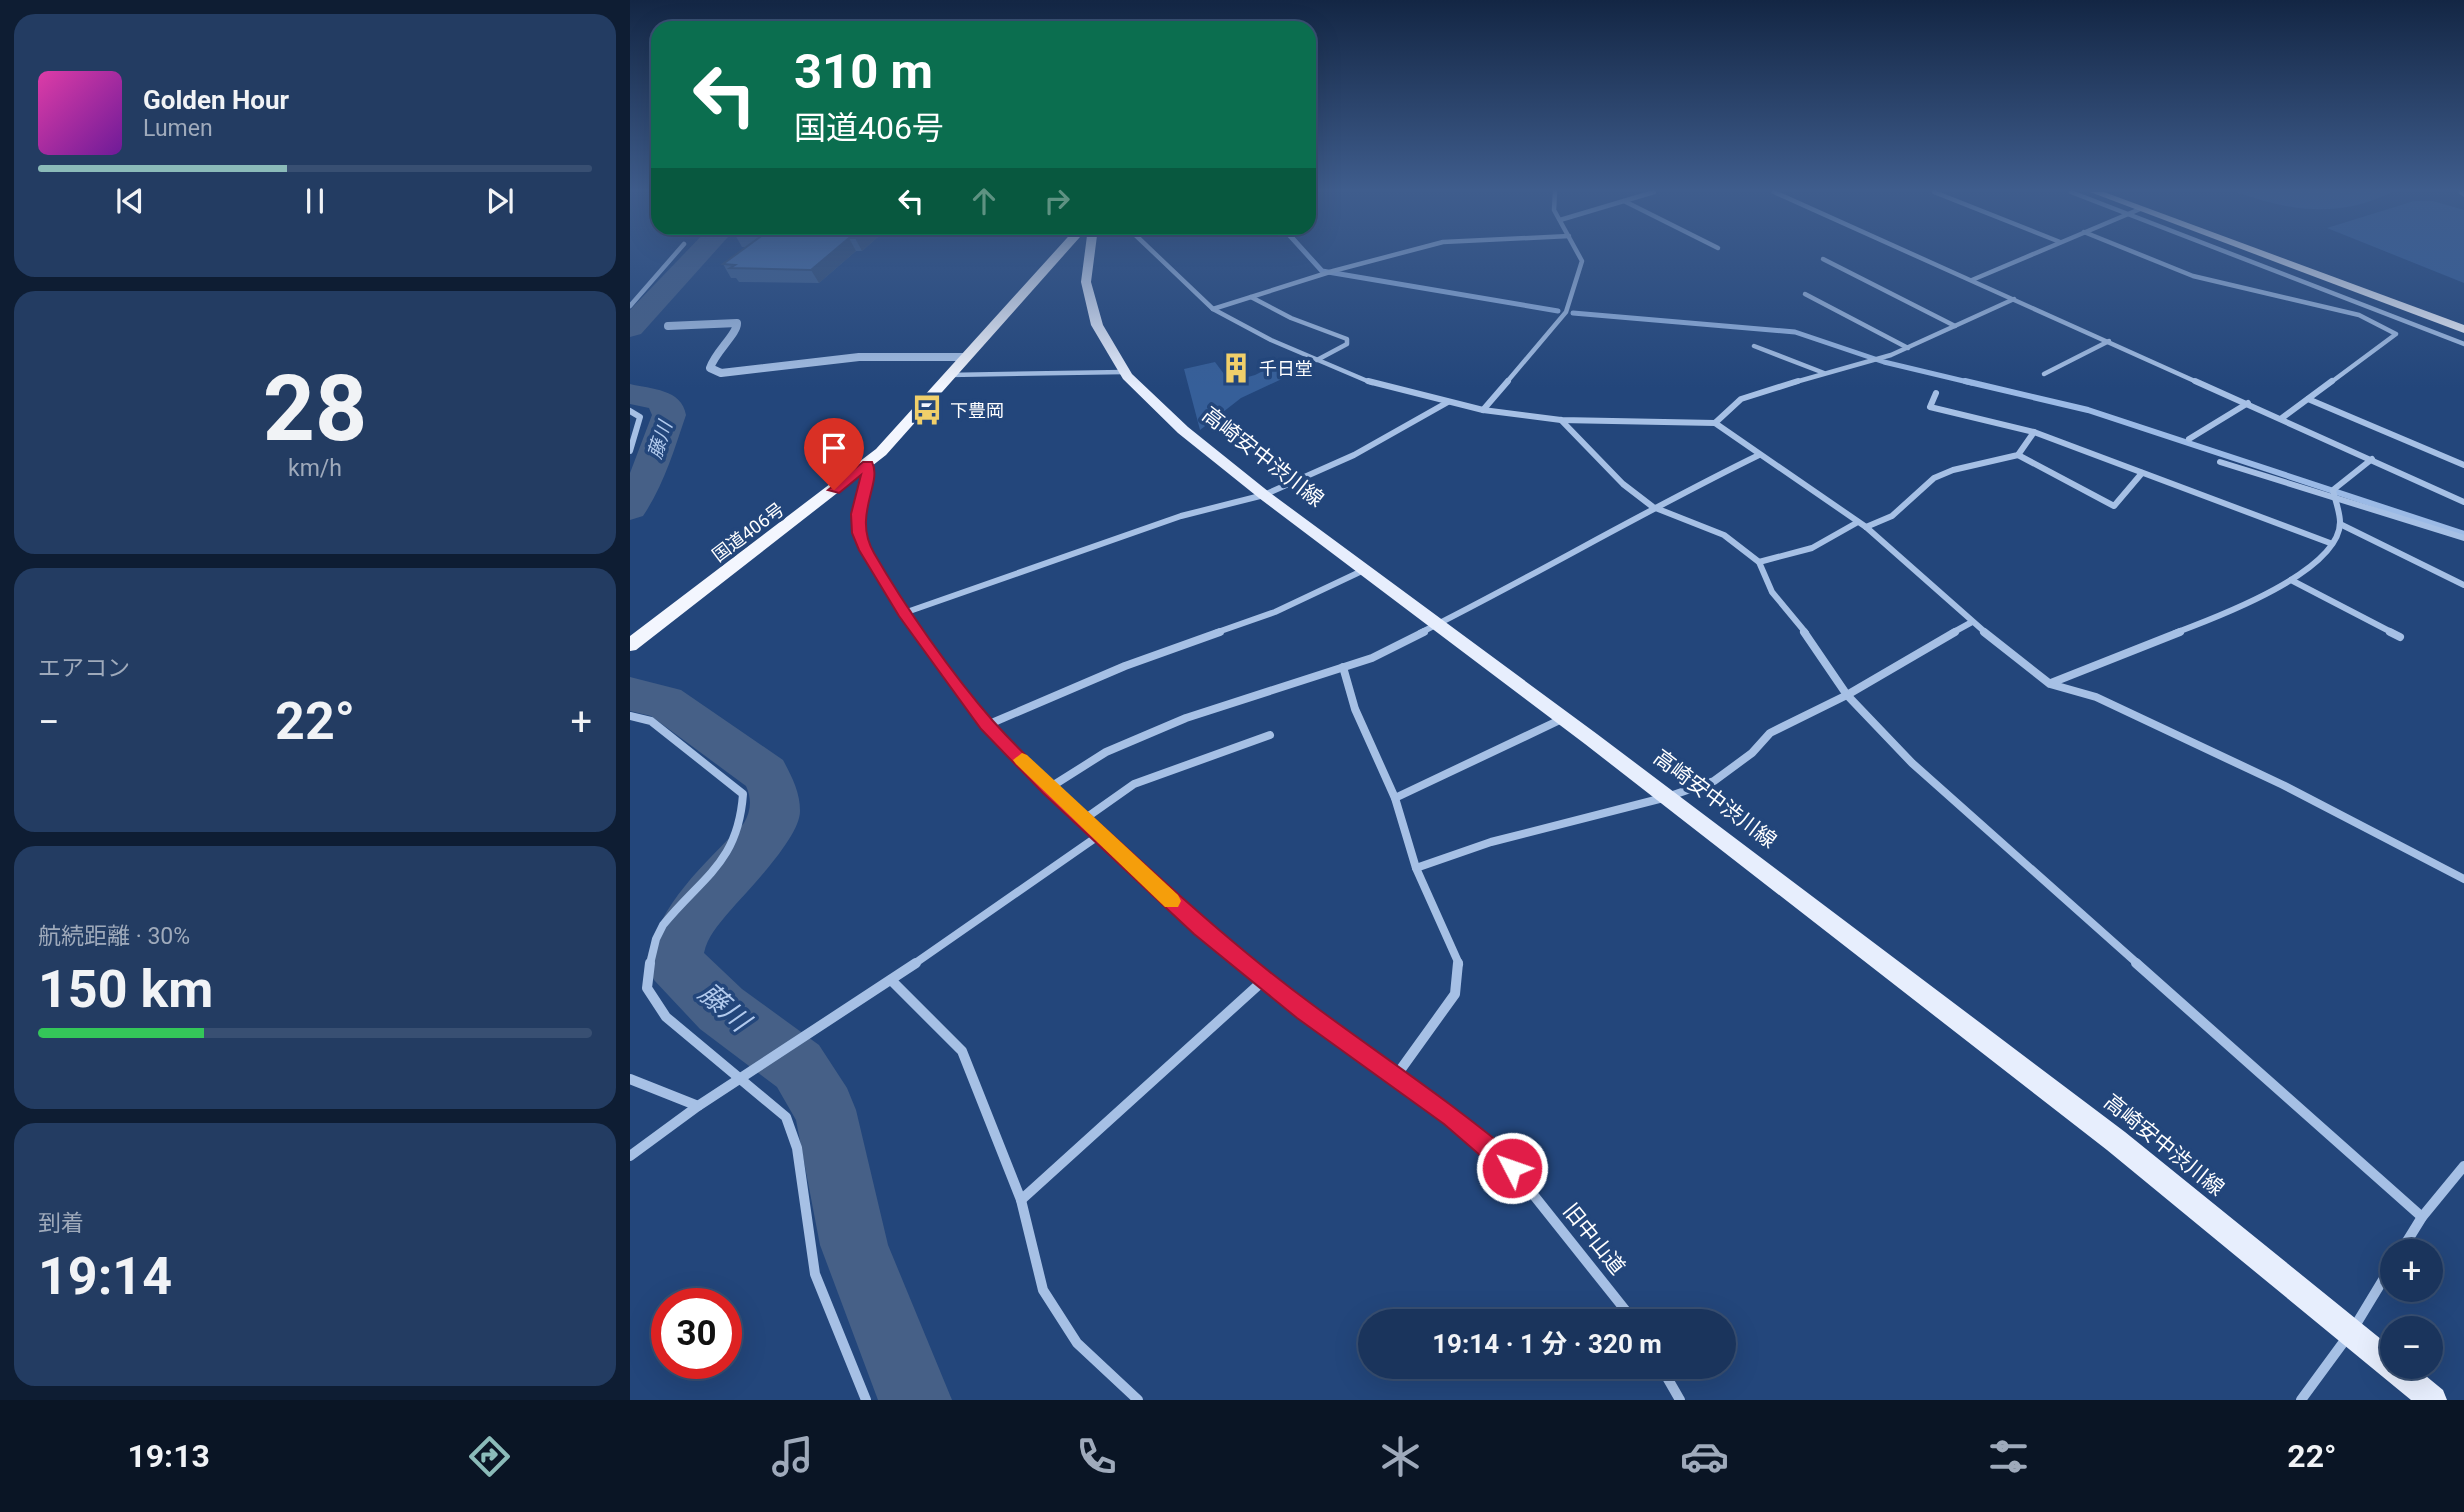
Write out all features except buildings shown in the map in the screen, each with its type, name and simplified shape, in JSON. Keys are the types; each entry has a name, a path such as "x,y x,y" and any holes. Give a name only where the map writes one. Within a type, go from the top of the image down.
{"highway":[{"name":"国道406号","path":"630,645 867,464 919,411 947,375 1055,257"},
{"path":"2264,257 2464,329"},
{"path":"2297,257 2464,319"}],"main road":[{"name":"高崎安中渋川線","path":"1089,257 1086,282 1097,325 1124,372 1183,430 1264,495 1563,718 2116,1141 2380,1356"},
{"name":"高崎安中渋川線","path":"2408,1379 2433,1400"}],"street":[{"path":"630,306 672,257"},
{"path":"1159,257 1213,309 1237,324 1382,387 1483,410 1561,420 1715,423 1866,527 1972,622 2050,684 2096,697 2283,785 2462,875"},
{"path":"1213,309 1389,257"},
{"path":"1483,410 1566,312 1581,261 1579,257"},
{"path":"1921,257 2463,500"},
{"path":"1972,280 2024,257"},
{"path":"2147,257 2193,276 2359,315 2396,334 2282,418"},
{"path":"2249,257 2464,344"},
{"path":"1823,259 1955,326"},
{"path":"1805,293 1908,348"},
{"path":"1251,297 1291,318 1347,339 1347,344 1317,360"},
{"path":"1715,423 1741,399 1776,385 1881,358 2014,299"},
{"path":"668,326 737,323 739,328 714,351 710,368 721,373 859,357 963,357"},
{"path":"2044,374 2109,341"},
{"path":"1754,346 1824,373"},
{"path":"947,375 1124,372"},
{"path":"1936,393 1930,407 2034,432 2330,543"},
{"path":"2308,399 2464,465"},
{"path":"904,612 1168,520 1264,495 1354,455 1448,402"},
{"path":"2189,439 2248,403"},
{"path":"630,411 640,417 630,451"},
{"path":"1561,420 1623,484 1653,507 1724,534 1759,562 1772,592 1820,651 1847,695 1912,764 2422,1217"},
{"path":"2018,455 2034,432"},
{"path":"1049,788 1106,752 1186,718 1372,658 1441,626 1653,507 1759,455"},
{"path":"1866,527 1892,516 1934,478 1953,470 2018,455 2114,506 2142,473"},
{"path":"2334,495 2372,458"},
{"path":"2220,462 2334,495 2464,538"},
{"name":"旧中山道","path":"867,464 869,470 858,514 859,533 866,550 904,612 987,725 1049,788 1200,928 1304,1011 1452,1117 1512,1168 1624,1309"},
{"path":"2050,684 2239,608 2312,567 2340,524 2334,495"},
{"path":"1759,562 1812,548 1858,522"},
{"path":"2340,524 2463,585"},
{"path":"987,725 1125,666 1275,612 1364,570"},
{"path":"2291,580 2400,637"},
{"path":"1416,868 1491,842 1667,797 1714,781 1752,753 1770,733 1847,695 1972,622"},
{"path":"1343,667 1354,709 1395,798 1416,868 1460,967 1455,994 1396,1076"},
{"path":"630,716 651,721 743,794 743,824 732,850 662,926 652,953 647,988 666,1017 786,1116 797,1148 815,1274 866,1400"},
{"path":"1395,798 1563,718"},
{"path":"1083,820 1133,784 1270,735"},
{"path":"630,1156 698,1106 891,980 1101,834"},
{"path":"1021,1200 1265,979"},
{"path":"891,980 962,1051 1021,1200 1043,1290 1077,1343 1138,1400"},
{"path":"630,1079 698,1106"},
{"path":"2408,1239 2422,1217 2464,1166"},
{"path":"2301,1400 2351,1332 2380,1285"},
{"path":"1668,1379 1680,1400"}],"shaded area":[{"path":"2400,257 2464,257 2464,283"},
{"path":"1289,358 1312,365 1241,398 1200,430 1184,369 1215,362 1230,382 1255,375"}],"waterway":[{"name":"藤川","path":"630,328 696,257"},
{"path":"1310,257 1322,271 1558,311"},
{"path":"1573,313 1795,332 1884,362 1972,383"},
{"path":"1965,381 2088,410 2464,534"},
{"name":"藤川","path":"630,394 660,401 668,407 669,415 647,476 630,508"},
{"name":"藤川","path":"630,694 665,702 766,774 774,793 775,815 762,838 697,910 680,936 674,962 721,1009 798,1066 825,1110 854,1245 915,1400"}],"slow traffic":[{"path":"1022,760 1172,901"}],"place":[{"name":"千日堂","path":"1236,368"},
{"name":"下豊岡","path":"927,410"}],"route":[{"path":"834,490 867,464 869,470 858,514 859,533 866,550 904,612 987,725 1049,788 1200,928 1304,1011 1452,1117 1512,1168"}]}
